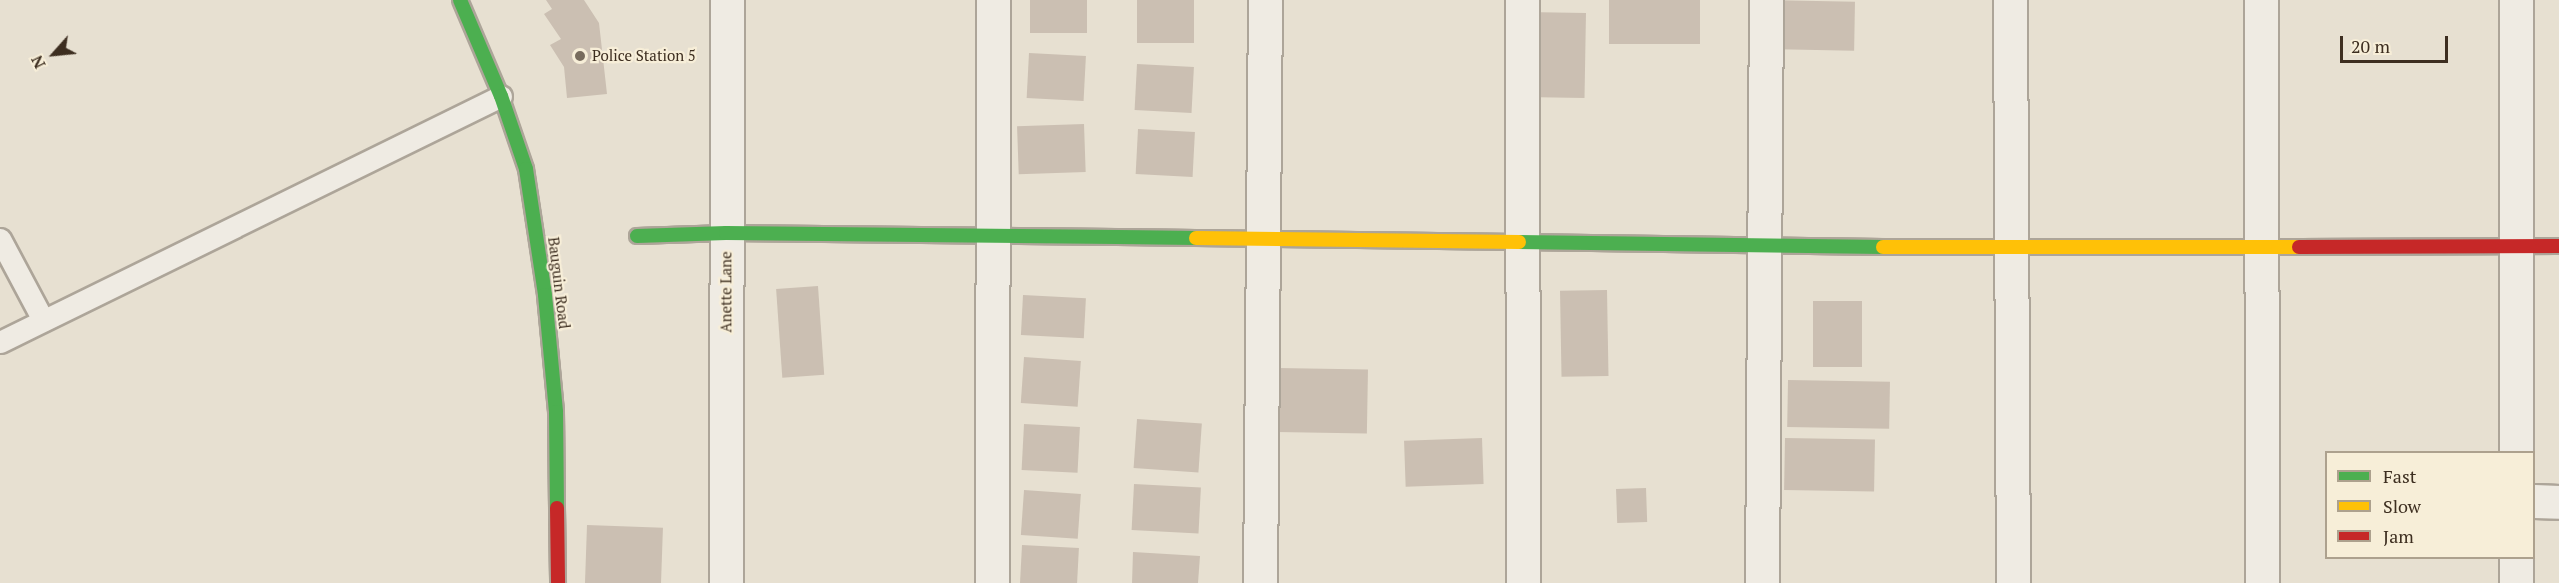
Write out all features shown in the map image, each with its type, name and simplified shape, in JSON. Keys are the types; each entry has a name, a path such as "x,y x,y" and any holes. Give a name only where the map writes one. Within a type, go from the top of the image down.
{"street":[{"name":"Bauguin Road","path":"460,0 501,96 526,169 545,295 556,412 558,583"},
{"name":"Anette Lane","path":"726,583 727,0"},
{"path":"993,0 993,583"},
{"path":"1260,583 1265,0"},
{"path":"1521,0 1522,583"},
{"path":"1762,583 1766,0"},
{"path":"2010,0 2013,583"},
{"path":"2261,0 2262,583"},
{"path":"2516,0 2516,451"},
{"path":"637,236 726,233 2011,248 2516,248 2559,246"},
{"path":"2535,501 2559,502"},
{"path":"2516,559 2516,583"}],"lane":[{"path":"0,342 501,96"},
{"path":"0,239 43,320"}],"building":[{"name":"Police Station 5","path":"546,0 584,0 599,23 607,94 567,98 564,67 550,45 561,39 544,14 552,9"},
{"path":"1030,0 1087,0 1087,33 1030,33"},
{"path":"1137,0 1194,0 1194,43 1137,43"},
{"path":"1609,0 1700,0 1700,44 1609,44"},
{"path":"1761,0 1855,2 1854,51 1760,49"},
{"path":"1526,12 1586,13 1585,98 1525,97"},
{"path":"1029,53 1086,56 1084,101 1027,98"},
{"path":"1137,64 1194,67 1192,113 1135,110"},
{"path":"1084,124 1086,172 1019,174 1017,126"},
{"path":"1138,129 1195,132 1193,177 1136,174"},
{"path":"818,286 824,375 782,378 776,289"},
{"path":"1607,290 1609,376 1562,377 1560,291"},
{"path":"1023,295 1086,298 1084,338 1021,335"},
{"path":"1813,301 1862,301 1862,367 1813,367"},
{"path":"1024,357 1081,361 1078,407 1021,403"},
{"path":"1278,368 1368,370 1367,434 1277,432"},
{"path":"1788,380 1890,382 1889,429 1787,427"},
{"path":"1137,419 1202,424 1198,472 1134,468"},
{"path":"1024,424 1080,427 1078,473 1022,470"},
{"path":"1482,438 1484,484 1406,487 1404,441"},
{"path":"1785,438 1875,440 1874,492 1784,490"},
{"path":"1134,484 1201,488 1199,533 1132,530"},
{"path":"1646,488 1647,522 1617,523 1616,489"},
{"path":"1024,490 1081,494 1078,539 1021,535"},
{"path":"587,525 663,528 661,583 585,583"},
{"path":"1022,545 1079,548 1077,583 1020,583"},
{"path":"1133,552 1200,556 1198,583 1132,583"}],"traffic: fast":[{"path":"460,0 501,96 526,169 545,295 556,412 557,508"},
{"path":"637,236 726,233 1196,238"},
{"path":"1519,242 1883,247"}],"traffic: slow":[{"path":"1196,238 1519,242"},
{"path":"1883,247 2299,247"}],"traffic: jam":[{"path":"2299,247 2559,246"},
{"path":"557,508 558,583"}],"place":[{"name":"Police Station 5","path":"580,56"}]}
